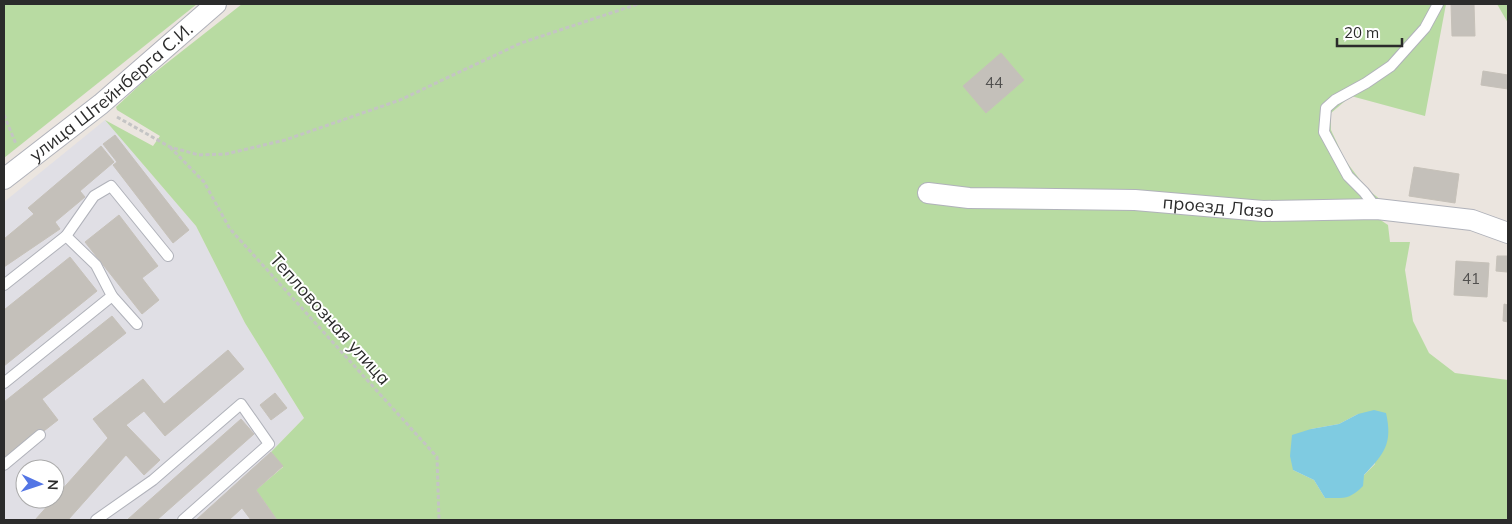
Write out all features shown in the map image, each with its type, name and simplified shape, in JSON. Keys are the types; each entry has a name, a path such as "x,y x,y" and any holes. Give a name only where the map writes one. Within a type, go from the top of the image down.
{"street":[{"name":"улица Штейнберга С.И.","path":"4,179 101,104 216,4"},
{"name":"проезд Лазо","path":"928,193 969,198 1135,200 1263,211 1377,210 1472,220 1508,233"}],"lane":[{"path":"1377,210 1364,192 1348,176 1324,132 1326,108 1334,100 1366,84 1391,66 1424,28 1438,4"},
{"path":"4,285 66,236 94,196 111,186 168,256"},
{"path":"66,236 96,265 112,296 137,324"},
{"path":"4,384 112,296"},
{"path":"96,520 152,480 240,404 269,444 182,520"},
{"path":"4,466 40,435"}],"path":[{"path":"101,104 112,114 170,147 199,154 226,154 284,140 400,100 521,43 638,4"},
{"path":"4,115 24,162"},
{"name":"Тепловозная улица","path":"170,147 204,182 230,229 437,458 438,520"}],"shaded area":[{"path":"105,120 196,226 245,323 304,418 271,452 283,466 256,490 277,520 4,520 4,202"}],"green space":[{"path":"4,4 197,4 4,158"},
{"path":"242,4 1446,4 1425,116 1351,96 1331,113 1331,130 1345,160 1367,189 1381,200 1376,217 1388,225 1390,242 1410,242 1405,270 1413,321 1429,353 1455,373 1508,380 1508,520 277,520 256,490 283,467 271,452 304,418 245,323 196,226 105,120 153,146 160,136 117,110 116,107 144,81","holes":["1358,414 1375,464 1364,475 1325,498 1314,480 1293,470 1311,429 1339,424"]},
{"path":"1497,4 1508,4 1508,23"}],"water":[{"path":"1374,410 1386,413 1388,424 1387,441 1382,454 1364,475 1363,486 1354,494 1342,498 1325,498 1314,480 1293,470 1290,456 1292,435 1311,429 1339,424 1358,414"}],"building":[{"path":"1451,4 1474,4 1475,36 1452,36"},
{"path":"1001,53 1024,80 986,113 963,86"},
{"path":"1483,71 1508,75 1508,89 1481,85"},
{"path":"115,135 189,230 173,243 113,165 117,162 103,144"},
{"path":"101,146 114,162 80,191 85,197 55,222 60,229 4,267 4,239 34,214 28,208"},
{"path":"1414,167 1459,174 1455,203 1409,196"},
{"path":"119,215 158,266 142,278 159,300 142,314 85,242"},
{"path":"1497,256 1508,256 1507,272 1496,271"},
{"path":"70,257 97,291 4,366 4,310"},
{"path":"1456,261 1489,263 1487,297 1454,295"},
{"path":"1504,304 1508,305 1508,322 1503,321"},
{"path":"112,316 126,333 42,399 58,420 4,462 4,402"},
{"path":"228,350 244,369 165,436 144,411 126,425 160,460 144,475 126,455 68,520 35,520 45,509 65,509 65,486 108,438 93,419 143,379 164,404"},
{"path":"275,393 287,408 271,420 260,405"},
{"path":"241,419 254,434 157,520 127,520"},
{"path":"271,452 283,466 256,490 277,520 251,520 242,508 229,520 196,520"}]}
